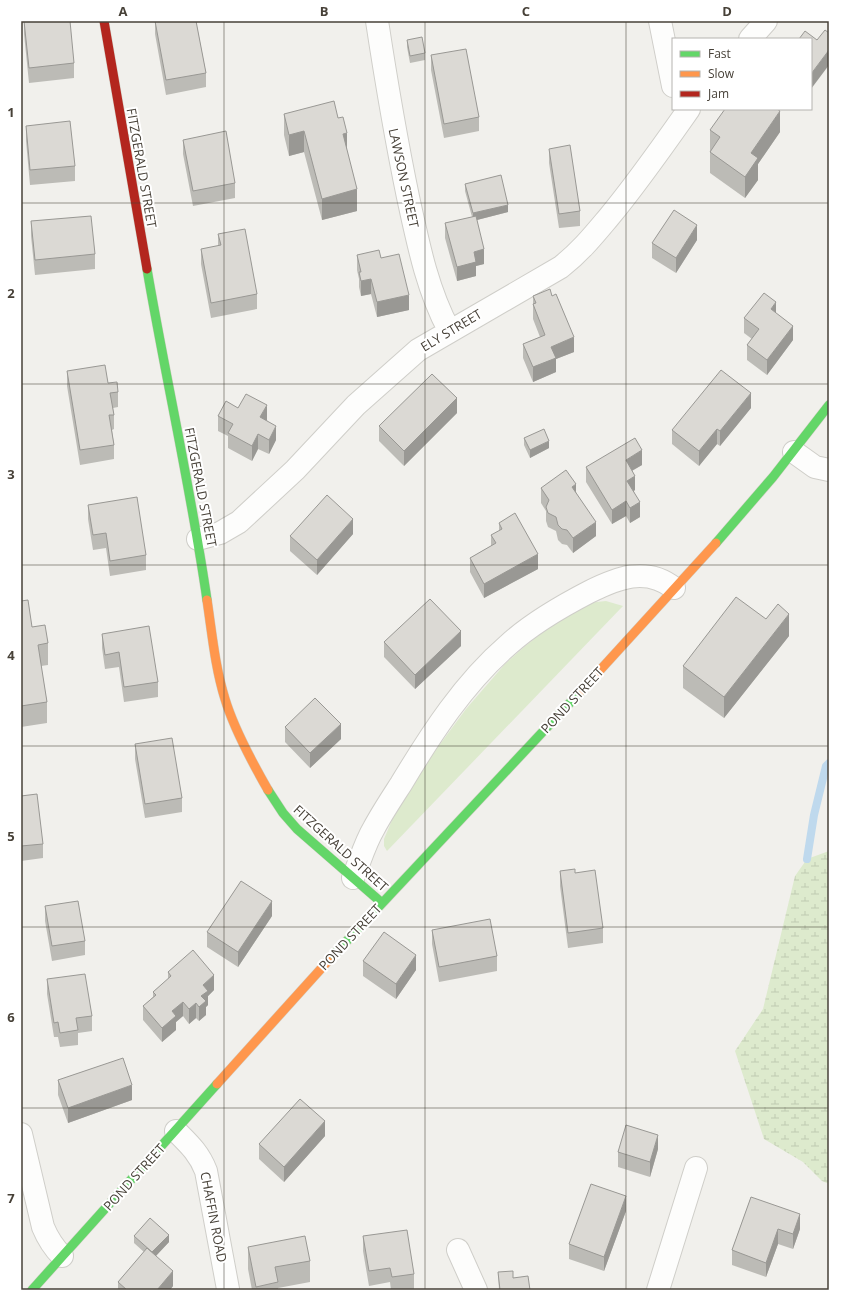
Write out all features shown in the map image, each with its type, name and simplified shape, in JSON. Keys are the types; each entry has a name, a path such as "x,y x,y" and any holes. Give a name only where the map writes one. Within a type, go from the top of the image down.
{"main road":[{"name":"FITZGERALD STREET","path":"104,21 156,324 198,539 220,681 225,700 240,740 282,813 297,829 382,903"},
{"name":"POND STREET","path":"32,1290 270,1025 382,903 571,702 725,533 794,452 829,405"}],"street":[{"name":"LAWSON STREET","path":"377,21 388,98 418,246 437,307 449,330"},
{"path":"660,21 672,81"},
{"path":"751,38 766,21"},
{"name":"ELY STREET","path":"198,539 220,533 239,522 295,470 347,414 418,350 449,330 560,267 583,248 635,186 688,110"},
{"path":"794,452 815,467 829,470"},
{"path":"353,878 373,829 421,750 447,712 507,645 535,623 558,608 610,581 623,577 652,577 662,580 674,588"},
{"name":"CHAFFIN ROAD","path":"176,1131 197,1152 206,1171 228,1289"},
{"path":"21,1134 43,1227 48,1239 62,1256"},
{"path":"658,1290 696,1168"},
{"path":"458,1250 476,1290"}],"green space":[{"path":"606,601 623,606 387,851 384,846 384,839 400,801 415,778 466,709 505,664 568,612 587,603"},
{"path":"829,851 829,1184 822,1181 803,1162 764,1139 735,1051 763,1009 795,876 807,859"}],"building":[{"path":"24,21 70,21 74,63 29,68"},
{"path":"155,21 196,21 206,73 166,80"},
{"path":"825,30 829,33 829,50 812,73 812,38 800,38 805,31 817,40"},
{"path":"422,37 425,53 410,56 407,40"},
{"path":"466,49 479,117 444,124 431,55"},
{"path":"334,101 338,118 343,117 347,133 343,134 357,189 322,199 304,131 289,135 284,114"},
{"path":"724,110 780,111 751,153 758,158 745,177 710,152 720,137 710,130"},
{"path":"70,121 75,166 30,170 26,126"},
{"path":"226,131 235,183 193,191 183,140"},
{"path":"570,145 580,211 559,214 549,149"},
{"path":"501,175 508,205 473,213 465,184"},
{"path":"674,210 697,225 676,258 652,243"},
{"path":"91,216 95,254 35,260 31,221"},
{"path":"476,216 484,249 474,252 476,262 457,267 445,223"},
{"path":"245,229 257,294 211,303 201,249 221,245 218,234"},
{"path":"379,250 381,258 399,254 409,295 377,302 371,279 361,281 359,272 361,272 357,255"},
{"path":"550,289 552,296 556,294 574,337 551,347 556,358 533,367 523,344 545,335 533,304 536,303 533,296"},
{"path":"764,293 776,302 771,309 793,326 767,360 747,345 759,329 744,318"},
{"path":"105,365 108,383 117,382 118,392 110,393 114,415 109,415 114,445 80,450 67,371"},
{"path":"721,370 751,393 720,431 717,429 699,451 672,430"},
{"path":"432,374 457,398 404,451 379,426"},
{"path":"246,394 267,405 260,417 276,426 269,440 258,434 252,446 228,433 233,424 218,416 226,401 238,408"},
{"path":"544,429 549,441 530,450 524,438"},
{"path":"635,438 642,450 626,460 635,476 627,481 640,502 630,508 626,501 612,510 586,467"},
{"path":"566,470 576,484 572,487 596,522 573,538 567,530 562,529 558,525 556,517 548,513 546,507 549,500 541,488"},
{"path":"327,495 353,519 317,560 290,536"},
{"path":"137,497 146,555 110,561 106,533 93,535 88,505"},
{"path":"515,513 538,554 484,584 470,558 496,543 491,535 502,529 499,523"},
{"path":"736,597 766,619 778,604 789,614 724,697 683,666"},
{"path":"430,599 461,631 415,675 384,642"},
{"path":"28,600 32,627 45,625 48,643 38,645 47,702 21,706 21,601"},
{"path":"149,626 158,682 124,687 119,652 105,655 102,634"},
{"path":"315,698 341,724 310,753 285,727"},
{"path":"172,738 182,798 145,804 135,744"},
{"path":"37,794 43,844 21,846 21,796"},
{"path":"575,869 575,873 595,870 603,928 568,933 560,871"},
{"path":"241,881 272,901 238,952 207,932"},
{"path":"78,901 85,941 52,946 45,906"},
{"path":"490,919 497,956 439,967 432,930"},
{"path":"384,932 416,955 396,984 363,961"},
{"path":"193,950 214,975 203,985 208,991 201,996 206,1001 199,1007 196,1003 189,1009 183,1002 172,1011 176,1016 162,1028 143,1006 156,995 153,992 171,976 168,972"},
{"path":"85,974 92,1016 76,1018 78,1030 60,1033 58,1022 54,1023 47,979"},
{"path":"123,1058 132,1085 68,1108 58,1080"},
{"path":"300,1099 325,1121 284,1167 259,1144"},
{"path":"626,1125 658,1135 650,1162 618,1152"},
{"path":"591,1184 626,1196 604,1257 569,1244"},
{"path":"751,1197 800,1214 793,1234 778,1229 766,1263 732,1250"},
{"path":"150,1218 169,1235 152,1252 134,1236"},
{"path":"407,1230 414,1274 392,1277 390,1268 369,1271 363,1236"},
{"path":"305,1236 310,1261 275,1267 278,1282 256,1287 248,1247"},
{"path":"147,1248 173,1271 157,1290 127,1290 118,1282"},
{"path":"513,1271 513,1278 528,1276 530,1290 500,1290 498,1272"}],"waterway":[{"path":"807,859 814,815 826,766 829,763"}],"traffic: fast":[{"path":"147,269 194,517 207,600"},
{"path":"716,543 773,477 829,405"},
{"path":"328,961 581,691"},
{"path":"268,790 283,813 297,829 382,903"},
{"path":"32,1290 217,1084"}],"traffic: slow":[{"path":"581,691 716,543"},
{"path":"207,600 216,662 225,699 238,734 268,790"},
{"path":"217,1084 328,961"}],"traffic: jam":[{"path":"104,21 147,269"}]}
